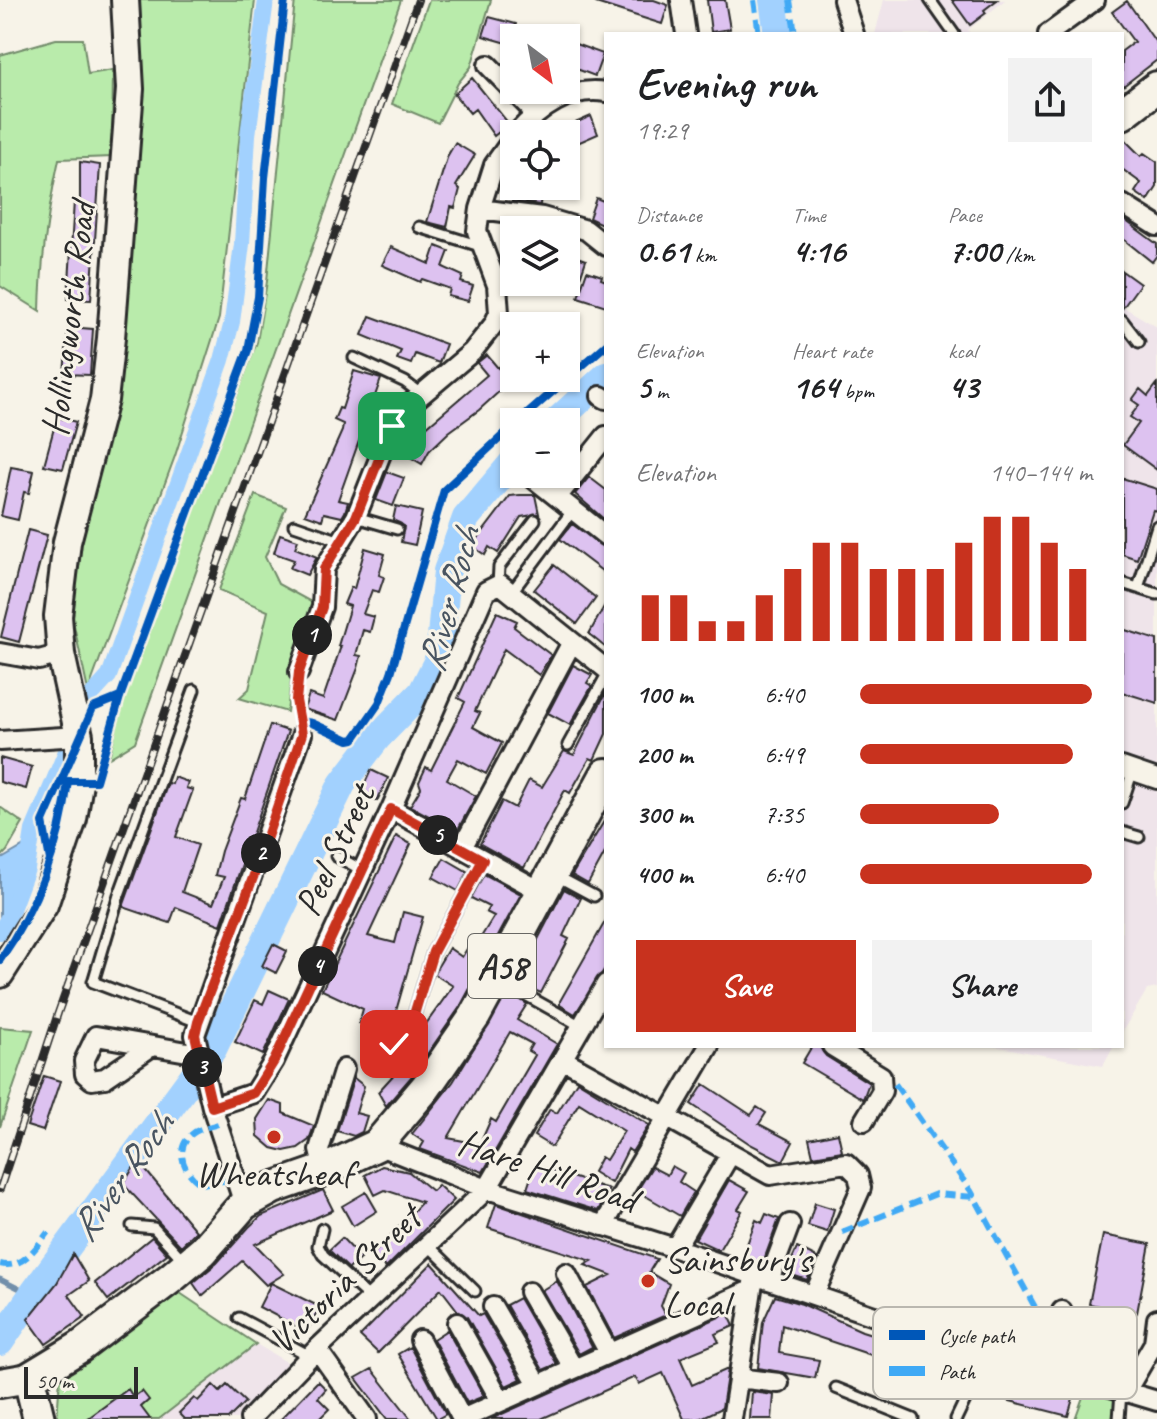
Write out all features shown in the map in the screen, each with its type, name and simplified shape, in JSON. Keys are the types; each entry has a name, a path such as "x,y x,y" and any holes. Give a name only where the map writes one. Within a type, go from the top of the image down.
{"highway":[{"path":"1124,112 1157,87"},
{"name":"A58","path":"15,1380 80,1347 188,1264 244,1204 273,1188 324,1170 377,1145 426,1087 475,1016 604,778"},
{"path":"15,1380 39,1419"}],"main road":[{"name":"Hollingworth Road","path":"0,974 44,905 73,819 70,691 61,654 58,616 67,542 104,400 111,338 130,89 125,0"}],"street":[{"path":"681,0 686,32"},
{"path":"843,0 853,32"},
{"path":"1051,32 1095,0"},
{"path":"488,65 536,114"},
{"path":"530,120 558,99 578,92 604,92"},
{"path":"299,672 322,607 324,569 356,517 384,440 402,411 472,352 494,324 499,296 477,231 480,209 494,165 500,156"},
{"path":"1124,205 1157,226"},
{"path":"480,209 542,217 586,230 604,244"},
{"path":"557,497 604,438"},
{"path":"548,488 604,534"},
{"path":"498,589 604,667"},
{"name":"Peel Street","path":"211,1100 254,1093 274,1061 498,589"},
{"path":"462,848 572,642"},
{"path":"0,653 39,660 61,654"},
{"path":"244,1204 211,1100 196,1029 254,875 302,734"},
{"path":"0,741 71,743"},
{"path":"1128,769 1157,779"},
{"path":"391,809 483,860 547,883"},
{"name":"Victoria Street","path":"256,1417 314,1352 487,1189 604,987"},
{"path":"152,1046 199,1054"},
{"path":"603,1226 708,1048"},
{"path":"835,1048 881,1076 882,1091 864,1121"},
{"path":"564,1060 770,1175 846,1163 858,1175 861,1188 814,1295"},
{"path":"324,1170 319,1150 344,1069"},
{"name":"Hare Hill Road","path":"377,1145 487,1189 675,1248 758,1282 814,1295 873,1315"},
{"path":"675,1248 731,1153"},
{"path":"732,1419 758,1282 790,1224"},
{"path":"566,1273 609,1353"},
{"path":"420,1340 462,1419 484,1415 501,1401 758,1282"},
{"path":"529,1292 574,1369"},
{"path":"493,1307 538,1384"},
{"path":"1137,1371 1155,1343 1157,1319"},
{"path":"457,1323 501,1401"},
{"path":"314,1352 367,1419"},
{"path":"738,1378 779,1383"},
{"name":"Hare Hill Road","path":"1137,1396 1157,1401"}],"lane":[{"path":"930,0 953,32"},
{"path":"419,227 480,246"},
{"path":"1124,323 1139,342"},
{"path":"354,358 405,382 422,395"},
{"path":"498,589 573,510"},
{"path":"356,517 397,529"},
{"path":"498,589 499,567 535,520"},
{"path":"294,525 341,541"},
{"path":"1138,588 1157,526"},
{"path":"1124,584 1157,594"},
{"path":"568,745 604,680"},
{"path":"194,690 119,895 93,982 196,1029"},
{"path":"1124,792 1128,769"},
{"path":"1124,833 1139,837"},
{"path":"336,856 362,870"},
{"path":"394,1044 413,1018 433,952 483,860"},
{"path":"547,883 594,896"},
{"path":"515,989 581,1026"},
{"path":"132,1226 154,1228 188,1264"},
{"path":"322,1229 318,1246 323,1255 371,1299"},
{"path":"428,1245 475,1291"},
{"path":"239,1318 314,1352"},
{"path":"836,1388 913,1419"},
{"path":"956,1419 966,1399"},
{"path":"1119,1419 1122,1399"}],"shaded area":[{"path":"884,0 1005,0 969,32 876,32"},
{"path":"1124,307 1157,327 1157,988 1147,990 1124,1029"},
{"path":"1005,1048 1113,1048 1103,1066"},
{"path":"256,1344 295,1367 245,1419 159,1419"}],"green space":[{"path":"129,0 255,0 219,318 175,456 88,691 72,616 74,570 112,407 128,300 138,95"},
{"path":"295,0 401,0 135,742 109,758 124,698 257,342 267,281"},
{"path":"429,0 491,0 471,67 458,83 438,123 392,104"},
{"path":"56,39 83,39 88,74 113,70 112,157 59,159 46,234 40,311 0,286 0,55"},
{"path":"255,495 286,507 265,557 278,584 313,603 293,665 287,712 239,698 249,689 268,611 219,590"},
{"path":"0,807 23,823 0,858"},
{"path":"0,1027 33,1030 0,1127"},
{"path":"180,1293 256,1344 159,1419 57,1419 60,1377 169,1295"},
{"path":"1082,1399 1117,1399 1115,1419 1075,1419"}],"water":[{"path":"31,842 20,888 0,932 0,860"}],"building":[{"path":"597,0 654,0 668,5 662,24 596,3"},
{"path":"707,0 725,0 730,29 711,32"},
{"path":"952,0 997,0 970,25"},
{"path":"1127,1 1157,44 1157,60 1124,85 1124,50 1134,42 1112,12"},
{"path":"489,17 516,24 500,24 500,41 483,36"},
{"path":"580,46 603,54 595,76 580,70"},
{"path":"472,78 506,120 500,120 500,131 494,136 475,109 470,113 454,94"},
{"path":"591,116 598,134 580,142 580,121"},
{"path":"1124,139 1141,156 1144,153 1157,162 1157,187 1148,201 1135,192 1141,183 1124,170"},
{"path":"455,143 475,155 456,186 460,189 455,208 451,207 447,227 427,222 448,155"},
{"path":"80,162 100,165 91,300 68,299 74,201 80,202"},
{"path":"596,198 604,201 604,225 589,218"},
{"path":"512,200 540,200 540,205"},
{"path":"1124,219 1157,244 1157,255 1152,262 1124,240"},
{"path":"436,246 449,251 443,267 463,276 461,282 473,286 468,301 448,296 450,289 422,279 420,282 382,265 391,247 430,264"},
{"path":"580,258 586,260 580,278"},
{"path":"587,271 602,276 604,305 578,297"},
{"path":"1124,272 1140,284 1124,306"},
{"path":"370,316 446,344 439,363 415,354 411,364 397,359 401,351 362,335"},
{"path":"68,327 93,329 90,375 64,374"},
{"path":"487,355 498,368 500,366 500,391 449,432 429,451 422,464 405,454 417,435 487,375 477,363"},
{"path":"354,371 381,379 338,500 348,502 345,512 342,517 324,513 322,520 305,514 342,431 343,424 334,420 339,408 342,409"},
{"path":"1157,384 1157,470 1124,446 1139,423 1130,417 1139,405 1132,400 1140,389 1148,396"},
{"path":"57,417 76,422 63,469 44,465"},
{"path":"11,467 34,471 29,493 24,492 18,520 1,516"},
{"path":"387,472 404,478 393,506 376,500"},
{"path":"589,477 604,488 604,519 575,494"},
{"path":"1124,479 1157,489 1157,511 1153,510 1137,559 1124,555"},
{"path":"535,495 539,514 521,517 498,553 489,547 485,555 472,546 510,496"},
{"path":"396,506 422,512 415,545 401,542 404,526 393,520"},
{"path":"572,524 604,547 604,572 560,539"},
{"path":"28,530 47,535 19,642 1,637"},
{"path":"280,534 298,540 295,548 317,557 307,575 290,568 294,560 274,553"},
{"path":"365,548 385,554 379,575 384,577 379,592 372,590 363,614 374,617 370,632 363,630 356,655 361,656 358,668 338,720 304,709 309,694 323,699 341,646 338,646 350,606 344,604 351,587 354,589"},
{"path":"554,565 596,598 577,624 534,590"},
{"path":"604,607 604,646 589,634"},
{"path":"497,612 517,621 514,627 551,655 539,675 504,649 475,711 480,713 473,727 502,743 486,774 458,759 447,779 476,796 457,831 410,806 421,788 419,782 426,767 431,770 465,702 458,698"},
{"path":"1124,630 1157,640 1157,703 1124,693"},
{"path":"573,665 592,675 587,683 592,686 570,725 548,713"},
{"path":"604,696 604,738 594,760 590,758 570,793 565,790 524,868 480,844 502,801 515,808 529,780 542,787 564,751 574,755"},
{"path":"270,725 288,731 221,925 176,907 170,923 123,907 168,783 172,784 174,777 188,782 186,788 193,790 176,837 198,845 182,892 213,904 224,877 215,875 221,851 241,798 245,799"},
{"path":"0,758 32,767 26,789 0,782"},
{"path":"371,770 388,778 377,801 360,794"},
{"path":"604,821 604,855 588,884 572,875"},
{"path":"396,836 411,844 368,936 395,943 403,912 423,917 390,1032 359,1023 363,1009 322,990"},
{"path":"444,858 468,872 458,891 433,877"},
{"path":"484,874 521,894 460,1007 412,1076 386,1106 378,1092 398,1070 390,1062 409,1037 416,1038 453,986 434,974 435,971 449,948 462,957 473,939 478,942 494,916 486,912 489,907 471,898"},
{"path":"564,889 581,898 563,936 569,939 541,993 516,982"},
{"path":"604,924 604,970 575,1014 560,1005"},
{"path":"273,944 287,951 276,973 262,966"},
{"path":"269,990 289,999 263,1055 235,1042 255,1000 263,1004"},
{"path":"508,992 527,1004 517,1020 557,1044 483,1172 420,1149 424,1142 412,1134 453,1082","holes":["510,1032 532,1044 528,1051 535,1055 496,1122 491,1119 480,1144 448,1138"]},
{"path":"811,1048 821,1048 826,1056 869,1083 863,1099 802,1063"},
{"path":"44,1076 60,1081 43,1131 27,1126"},
{"path":"354,1078 364,1086 356,1113 367,1116 362,1132 354,1136 337,1131"},
{"path":"577,1081 649,1125 632,1152 628,1149 611,1183 593,1172 601,1157 606,1160 624,1131 579,1103 552,1147 534,1136 550,1109 557,1113"},
{"path":"704,1084 751,1115 757,1107 766,1113 759,1124 793,1142 783,1161 750,1144 691,1104"},
{"path":"269,1100 283,1105 283,1113 314,1126 309,1140 298,1148 284,1151 272,1148 258,1136 257,1119"},
{"path":"838,1133 842,1151 813,1156 809,1139"},
{"path":"138,1161 196,1231 181,1246 123,1184"},
{"path":"535,1165 609,1189 598,1211 527,1189"},
{"path":"382,1166 409,1172 432,1191 438,1185 454,1200 386,1268 372,1255 422,1202 385,1190 375,1195 365,1175"},
{"path":"672,1166 684,1173 679,1182 694,1192 680,1216 637,1191 652,1167 667,1175"},
{"path":"729,1180 749,1191 738,1209 742,1211 719,1250 695,1239"},
{"path":"323,1190 333,1210 255,1244 284,1274 266,1285 242,1261 202,1296 193,1283 217,1263 261,1216"},
{"path":"366,1192 377,1211 353,1226 342,1206"},
{"path":"815,1203 834,1209 827,1232 808,1226"},
{"path":"496,1204 657,1259 649,1272 669,1284 661,1306 666,1315 614,1338 587,1287 611,1275 585,1265 592,1261 488,1228"},
{"path":"766,1214 779,1219 762,1265 742,1258 756,1220 762,1223"},
{"path":"1103,1235 1150,1244 1137,1313 1137,1307 1089,1304"},
{"path":"152,1237 167,1254 108,1300 95,1283"},
{"path":"342,1238 361,1258 349,1269 329,1250"},
{"path":"797,1248 817,1258 807,1280 786,1273"},
{"path":"73,1254 89,1281 69,1295 85,1317 46,1344 28,1319 57,1283"},
{"path":"432,1263 479,1316 483,1314 521,1379 506,1386 467,1317 458,1311 441,1289 378,1353 360,1336"},
{"path":"557,1281 592,1347 579,1354 542,1290"},
{"path":"271,1283 320,1307 307,1332 259,1307"},
{"path":"775,1296 802,1304 873,1334 873,1356 782,1325 779,1353 819,1360 815,1378 758,1368 763,1322"},
{"path":"519,1298 557,1364 543,1370 506,1305"},
{"path":"728,1313 734,1326 715,1334 719,1342 680,1358 692,1385 728,1369 722,1408 699,1419 684,1419 663,1373 639,1384 635,1377 541,1419 491,1419"},
{"path":"447,1330 484,1396 467,1403 433,1339"},
{"path":"410,1347 446,1414 437,1419 398,1354"},
{"path":"372,1369 411,1419 387,1419 356,1378"},
{"path":"318,1381 326,1389 318,1398 329,1409 319,1419 281,1419"},
{"path":"213,1385 220,1392 227,1385 245,1402 228,1419 185,1419 179,1413 194,1398 198,1401"},
{"path":"128,1389 133,1397 142,1391 149,1400 141,1407 150,1419 87,1419"},
{"path":"752,1392 774,1395 772,1419 750,1419"},
{"path":"1002,1399 1073,1399 1068,1416"}],"waterway":[{"path":"0,932 27,869 33,830 88,699 109,676 222,360 232,322 242,244 248,135 266,0"},
{"name":"River Roch","path":"773,0 778,32"},
{"name":"River Roch","path":"571,408 604,378"},
{"name":"River Roch","path":"0,1342 213,1049 342,784 377,738 422,692 439,658 447,571 466,518 500,478"},
{"path":"0,1279 32,1295"}],"railway":[{"path":"0,1189 58,1013 418,0"}],"marked path":[{"path":"754,0 759,32"},
{"path":"790,0 795,32"},
{"path":"895,1084 971,1191 1035,1307"},
{"path":"218,1124 201,1129 186,1140 183,1161 190,1174 201,1184 236,1179"},
{"path":"842,1232 936,1194 975,1197"},
{"path":"0,1264 22,1261 48,1232"}],"cycle path":[{"path":"0,960 25,919 45,874 60,828 68,781 96,781 120,697 248,350 258,297 265,178 285,0"},
{"path":"534,408 604,347"},
{"path":"301,721 349,740 354,739 379,703 391,673 444,490 500,438"},
{"path":"50,860 43,822 93,708 120,697"}],"place":[{"name":"Wheatsheaf","path":"274,1137"},
{"name":"Sainsbury's Local","path":"648,1281"}],"route":[{"path":"392,426 356,517 324,569 322,607 299,672 296,700 302,734 195,1035 212,1107 254,1093 274,1061 391,809 483,860 433,952 413,1018 394,1044"}]}
